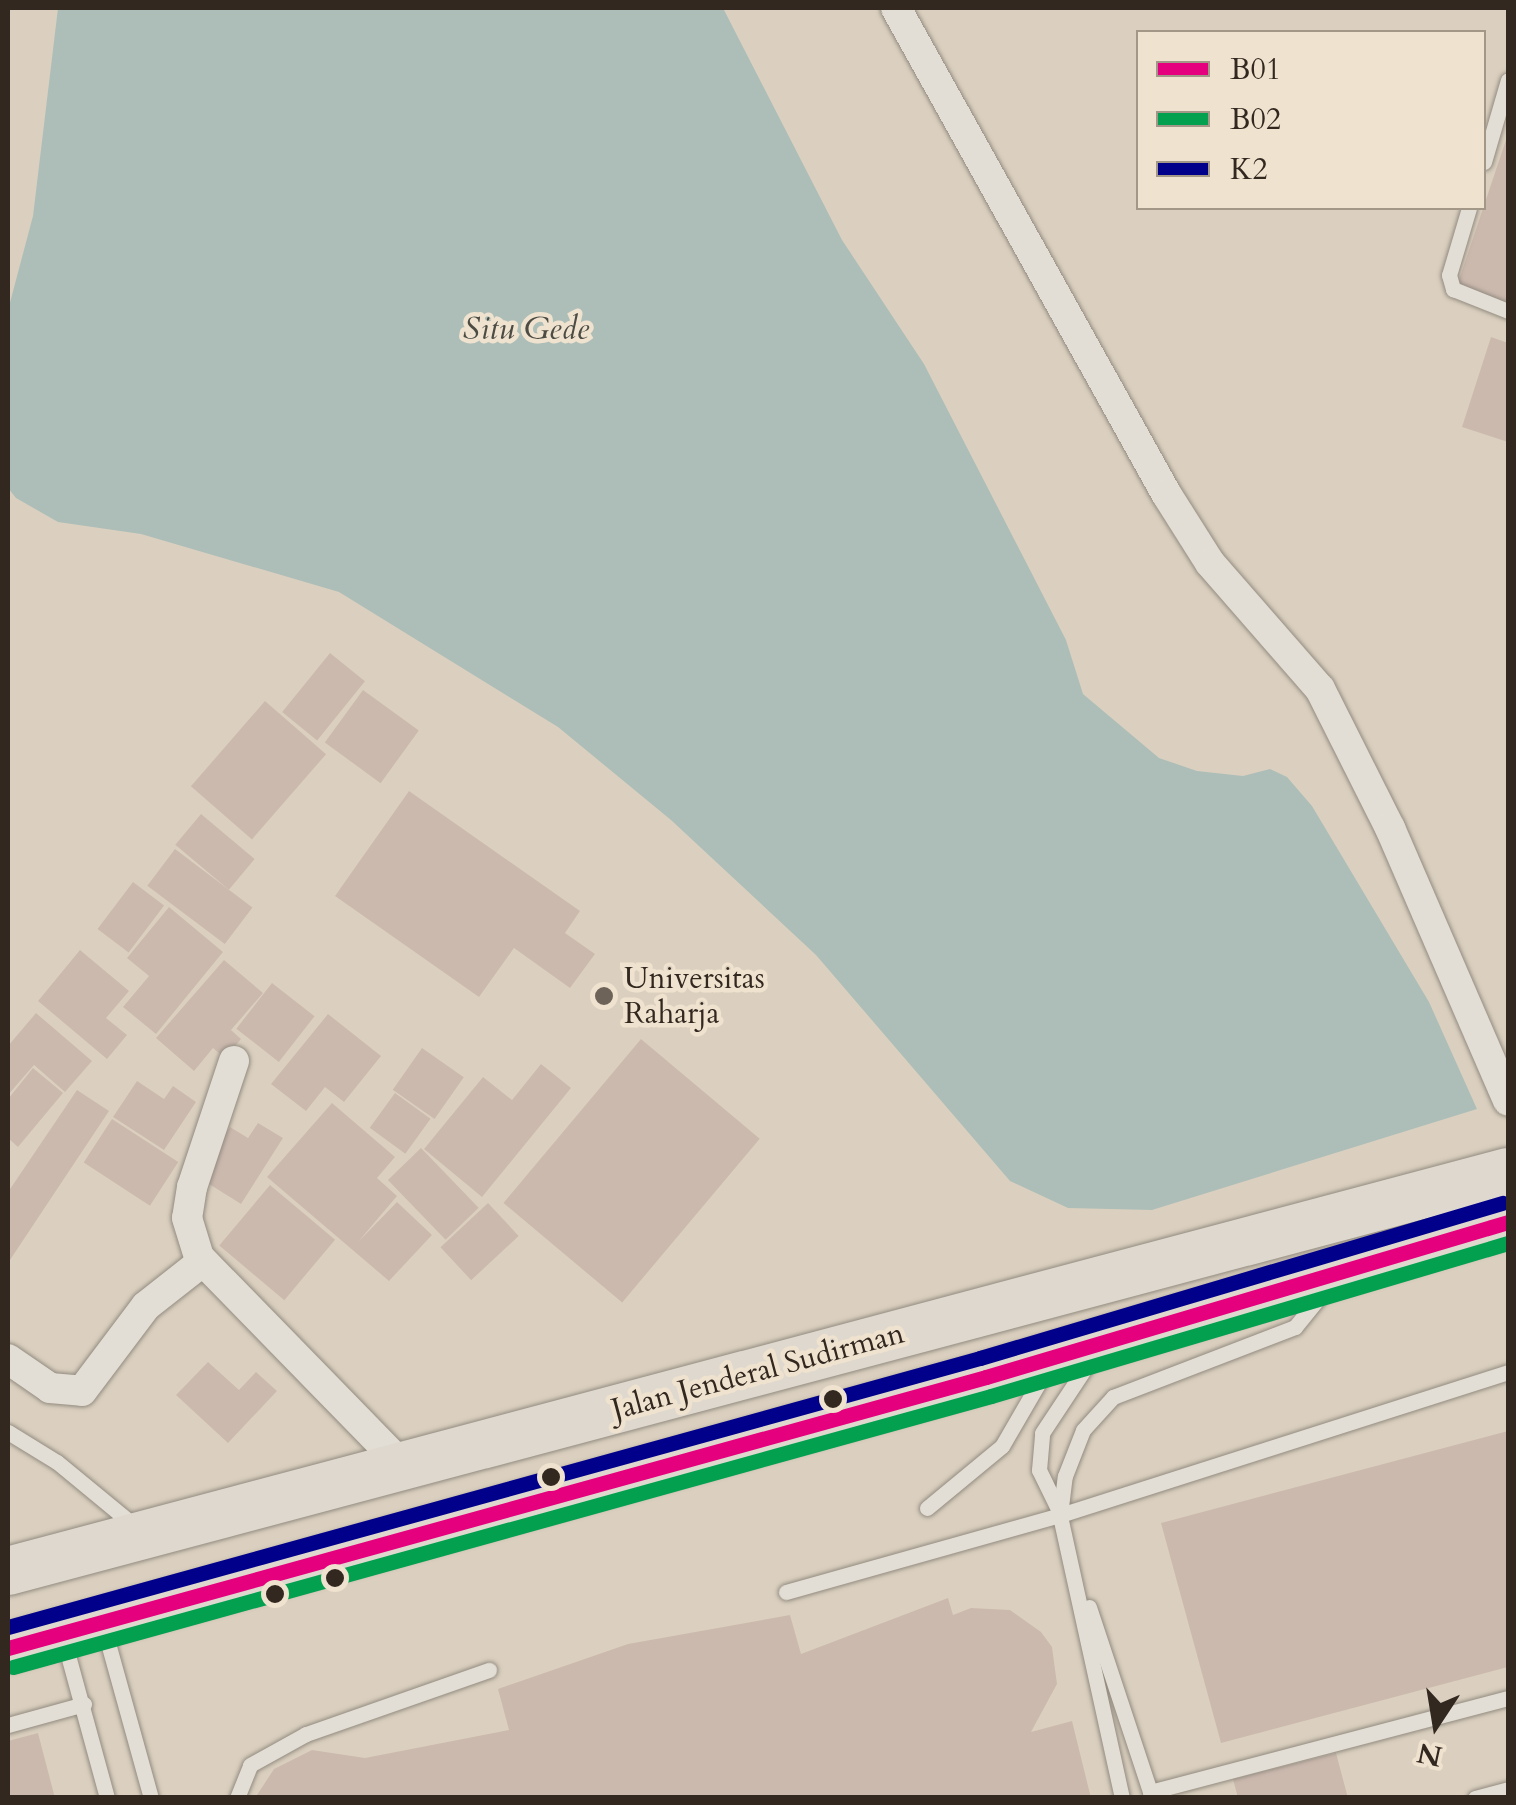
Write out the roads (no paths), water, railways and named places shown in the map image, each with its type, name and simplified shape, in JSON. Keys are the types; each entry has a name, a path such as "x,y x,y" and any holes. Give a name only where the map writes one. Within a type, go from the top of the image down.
{"main road":[{"name":"Jalan Jenderal Sudirman","path":"8,1571 1508,1172"},
{"path":"8,1648 1053,1358 1508,1222"}],"street":[{"path":"896,8 1167,495 1210,563 1320,689 1390,828 1508,1100"},
{"path":"234,1062 187,1218 202,1262 405,1468"},
{"path":"8,1359 62,1393 82,1391 146,1306 202,1262"}],"lane":[{"path":"1486,155 1508,80"},
{"path":"1469,210 1448,276 1453,289 1508,310"},
{"path":"1122,1798 1060,1514 1065,1476 1083,1430 1113,1397 1294,1327 1337,1276"},
{"path":"1100,1344 1042,1433 1039,1470 1060,1514 1152,1795 1508,1698"},
{"path":"927,1508 1002,1446 1053,1358"},
{"path":"786,1592 1060,1514 1508,1372"},
{"path":"8,1432 56,1462 146,1535"},
{"path":"82,1628 84,1704 107,1798"},
{"path":"82,1628 151,1798"},
{"path":"237,1798 250,1765 306,1734 489,1670"},
{"path":"8,1724 84,1704"},
{"path":"1475,1798 1508,1789"}],"water":[{"name":"Situ Gede","path":"58,8 723,8 842,240 924,364 1066,640 1083,694 1159,758 1197,771 1243,776 1270,769 1287,777 1312,806 1429,1002 1477,1109 1152,1210 1068,1208 1010,1181 816,955 671,820 558,727 339,592 141,534 58,522 16,498 8,488 8,310 33,216"}],"place":[{"name":"Universitas Raharja","path":"604,996"}]}
